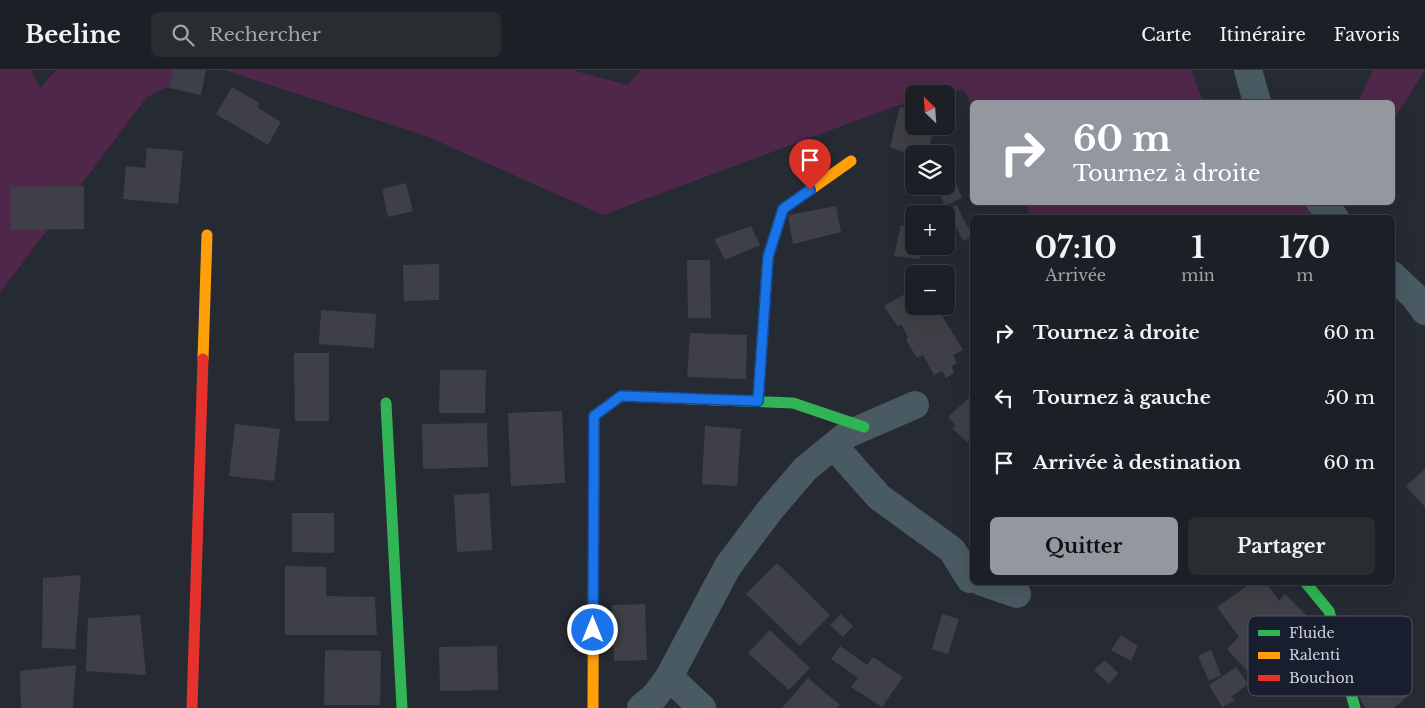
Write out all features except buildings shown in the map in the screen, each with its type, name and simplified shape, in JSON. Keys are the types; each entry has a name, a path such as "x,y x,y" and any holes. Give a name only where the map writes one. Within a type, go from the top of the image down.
{"street":[{"path":"1248,70 1256,100"},
{"path":"758,401 768,257 783,209 850,161"},
{"path":"1323,205 1332,215"},
{"path":"192,708 207,235"},
{"path":"1395,278 1414,296 1425,311"},
{"path":"593,708 594,416 621,396 758,401 793,403 864,427"},
{"path":"386,403 402,708"},
{"path":"641,708 655,696 669,677 728,566 770,510 805,469 848,434 914,405"},
{"path":"834,446 879,497 952,550 970,578"},
{"path":"990,585 1016,594"},
{"path":"1308,585 1329,611 1330,616"},
{"path":"669,677 702,708"}],"shaded area":[{"path":"0,70 31,70 40,88 56,70 204,70 147,97 0,293"},
{"path":"224,70 572,70 627,85 641,70 1191,70 1202,100 970,100 970,102 963,89 955,91 955,85 905,85 905,104 603,215 426,136"},
{"path":"1373,70 1425,70 1395,118 1395,100 1359,100"},
{"path":"1025,205 1341,205 1335,215 1030,215"}],"traffic: fast":[{"path":"717,400 793,403 864,427"},
{"path":"386,403 402,708"},
{"path":"1307,585 1329,611 1330,616"},
{"path":"1352,696 1355,708"}],"traffic: slow":[{"path":"758,401 768,257 783,209 851,161"},
{"path":"203,359 207,235"},
{"path":"593,708 594,416 621,396 717,400"}],"traffic: jam":[{"path":"192,708 203,359"}],"route":[{"path":"593,630 594,416 621,396 758,401 768,257 783,209 810,190"}]}
